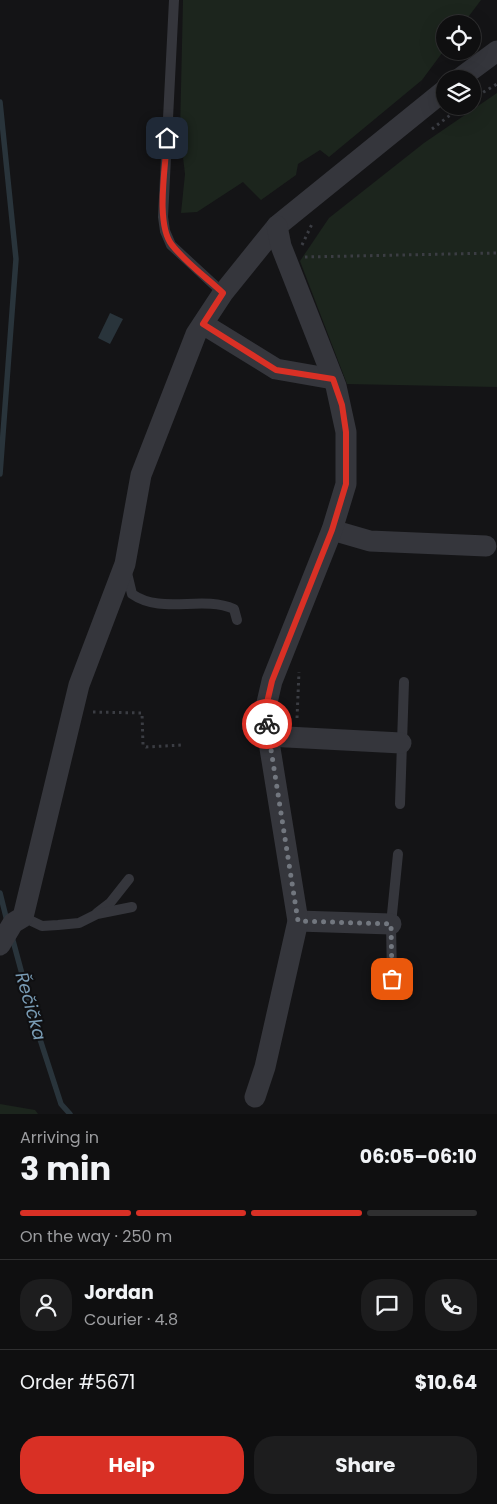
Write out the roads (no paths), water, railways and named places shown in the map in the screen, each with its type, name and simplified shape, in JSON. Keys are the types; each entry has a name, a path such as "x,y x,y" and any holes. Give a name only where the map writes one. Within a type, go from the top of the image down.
{"street":[{"path":"471,70 497,51"},
{"path":"0,945 18,920 78,685 125,564 141,475 196,334 223,293 277,226 436,97"},
{"path":"255,1097 267,1057 298,921 268,736 266,707 272,681 332,530 346,484 348,453 342,405 281,246 277,226"},
{"path":"203,324 276,370 333,379"},
{"path":"332,530 370,541 486,546"},
{"path":"268,736 400,743"},
{"path":"298,921 391,924"}],"lane":[{"path":"174,0 163,217 165,231 171,245 223,293"},
{"path":"125,564 132,594 143,602 155,604 213,603 234,609 237,620"},
{"path":"400,804 400,743 404,682"},
{"path":"392,979 391,924 398,854"},
{"path":"97,914 110,903 129,879"},
{"path":"18,920 42,926 58,926 79,922 97,914 132,907"}],"waterway":[{"name":"Řečička","path":"0,102 16,259 0,474"},
{"name":"Řečička","path":"0,893 7,921"},
{"name":"Řečička","path":"12,937 38,1033 61,1104 70,1114"}]}
